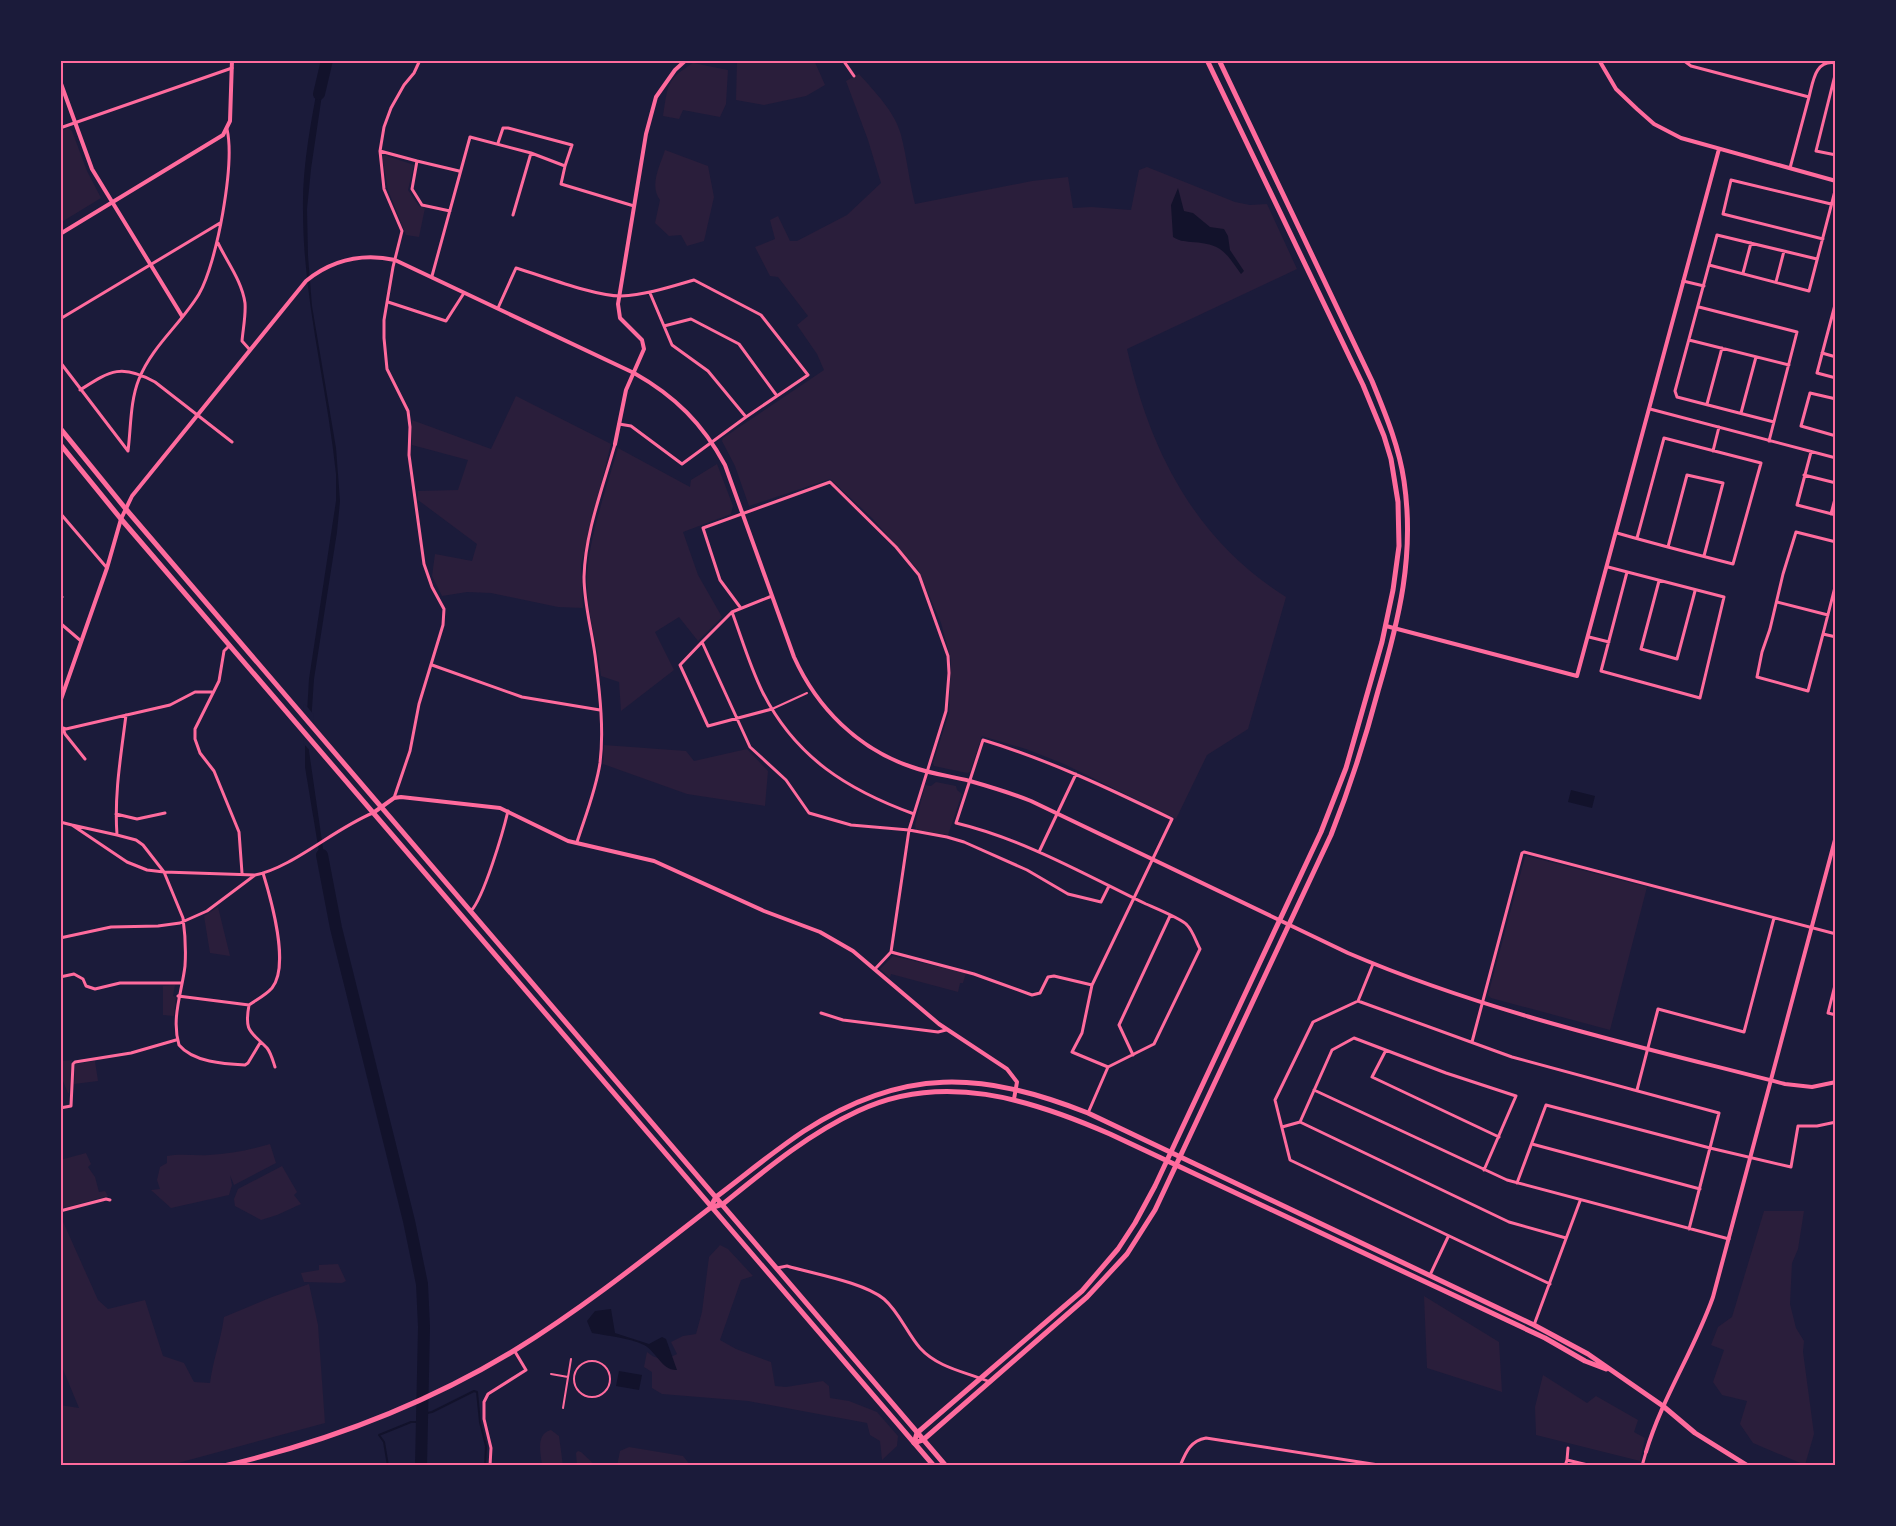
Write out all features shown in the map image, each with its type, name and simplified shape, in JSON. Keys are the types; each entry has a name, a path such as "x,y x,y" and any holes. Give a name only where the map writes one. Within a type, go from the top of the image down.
{"main road":[{"path":"914,1443 917,1433 1073,1299 1103,1268 1135,1223 1171,1152 1333,805 1359,724 1386,626 1397,568 1399,527 1395,480 1384,436 1363,385 1208,60"},
{"path":"914,1443 923,1440 1064,1319 1127,1254 1155,1210 1319,864 1352,780 1395,629 1407,569 1409,526 1404,478 1395,441 1372,381 1219,60"},
{"path":"60,428 125,508 946,1466"},
{"path":"60,444 121,519 710,1208 934,1466"},
{"path":"710,1208 716,1197 803,1132 860,1101 882,1093 927,1083 977,1083 1016,1089 1088,1113 1534,1325 1588,1354 1663,1406 1695,1433 1748,1466"},
{"path":"224,1466 330,1437 428,1396 514,1350 564,1318 710,1208 723,1204 808,1140 859,1110 906,1096 953,1091 975,1092 1014,1099 1072,1117 1177,1164 1545,1338 1585,1361 1615,1373"}],"street":[{"path":"60,234 219,139 227,129 231,113 232,60"},
{"path":"394,798 410,752 419,704 443,625 444,609 432,587 424,564 409,455 408,411 387,369 384,338 395,260 402,231 384,189 380,151 384,127 391,108 420,60"},
{"path":"576,844 600,765 602,745 596,661 585,596 584,573 592,528 615,444 626,390 642,356 643,344 619,315 618,296 646,134 656,97 675,70 686,60"},
{"path":"843,60 854,76"},
{"path":"1599,60 1616,89 1654,124 1681,138 1836,181"},
{"path":"1683,60 1691,66 1809,97"},
{"path":"1790,168 1819,68 1827,62 1836,63"},
{"path":"60,128 232,68"},
{"path":"1836,71 1816,151 1836,155"},
{"path":"60,81 92,169 182,316"},
{"path":"498,143 504,128 508,128 572,145 561,184 634,206"},
{"path":"60,362 128,451 136,392 141,375 152,355 198,295 211,266 220,223 231,144 227,129"},
{"path":"432,276 470,137 531,153 565,166"},
{"path":"1386,626 1577,676 1719,149"},
{"path":"380,151 460,171"},
{"path":"513,215 531,153"},
{"path":"417,161 412,189 417,197 422,204 450,211"},
{"path":"1822,239 1723,214 1731,180 1832,204"},
{"path":"1709,265 1809,291 1836,187"},
{"path":"60,319 220,223"},
{"path":"1774,422 1675,395 1689,340 1717,235 1817,259"},
{"path":"217,241 242,291 245,304 242,341 251,350"},
{"path":"1742,274 1751,243"},
{"path":"1776,282 1784,251"},
{"path":"60,702 107,568 125,508 141,485 301,286 330,266 349,259 369,257 395,260 465,291 634,373 678,401 713,442 725,465 799,668 832,716 852,735 879,753 927,772 970,781 1010,793 1057,812 1373,964 1483,1003 1770,1081 1800,1087 1822,1086 1836,1082"},
{"path":"498,308 516,268 582,288 618,296 650,293 694,280 761,315 808,375 682,464 632,426 619,424"},
{"path":"1683,281 1704,286"},
{"path":"388,302 446,321 465,291"},
{"path":"650,293 672,345 708,371 746,417"},
{"path":"1836,302 1817,373 1836,378"},
{"path":"1698,307 1797,332 1769,441"},
{"path":"664,326 691,319 739,344 777,396"},
{"path":"1831,321 1836,322"},
{"path":"1689,340 1789,365"},
{"path":"1707,405 1722,348"},
{"path":"1822,353 1836,357"},
{"path":"1741,413 1756,357"},
{"path":"80,390 112,372 124,370 141,375 155,382 232,442"},
{"path":"1836,399 1810,393 1801,426 1836,436"},
{"path":"1650,409 1836,458"},
{"path":"1713,451 1719,427"},
{"path":"1617,533 1733,564 1761,463 1664,438 1637,538"},
{"path":"1811,452 1797,505 1836,515"},
{"path":"1668,547 1687,475 1723,483 1704,556"},
{"path":"1804,475 1836,483"},
{"path":"740,607 720,580 703,528 830,482 896,547 919,575 941,633 948,656 946,711 909,830 891,952 875,969"},
{"path":"1831,514 1836,495"},
{"path":"60,513 107,568"},
{"path":"1836,542 1796,532 1757,677 1808,691 1836,583"},
{"path":"1608,567 1724,597 1700,698 1601,671 1627,572"},
{"path":"1659,581 1641,649 1677,659 1695,591"},
{"path":"772,596 732,612 680,665 708,726 772,710 807,693"},
{"path":"1777,602 1828,615"},
{"path":"732,612 755,675 772,710 799,744 838,778 871,798 914,814"},
{"path":"60,623 81,641"},
{"path":"1823,634 1836,637"},
{"path":"1589,637 1609,642"},
{"path":"702,642 750,747 786,780 809,813 851,825 909,830 964,842 1027,870 1068,894 1080,898 1101,902 1109,886"},
{"path":"230,645 224,651 219,681 195,729 195,739 200,753 214,771 239,832 242,874"},
{"path":"432,665 522,697 600,710"},
{"path":"85,759 62,728 170,705 195,692 212,692"},
{"path":"117,835 118,772 126,715"},
{"path":"1088,1113 1108,1067 1154,1044 1200,949 1187,924 1170,916 1134,898 1039,852 1001,835 956,823 983,740 1024,752 1077,774 1172,819 1153,859 1134,898 1092,985 1082,1033 1072,1052 1108,1067"},
{"path":"1039,852 1077,774"},
{"path":"72,825 127,862 147,870 255,875 263,873 359,818 373,813 394,798 410,797 446,801 508,811 576,844 654,861 764,911 820,932 853,951 946,1030 1007,1069 1015,1078 1014,1099"},
{"path":"471,911 475,907 494,858 508,811"},
{"path":"116,814 137,819 165,813"},
{"path":"60,822 136,840 143,845 164,872 183,922 185,964 178,996 176,1022 179,1045 188,1053 214,1062 238,1065 248,1063 260,1043"},
{"path":"1642,1466 1663,1406 1707,1313 1729,1239 1836,836"},
{"path":"1472,1042 1524,852 1836,934"},
{"path":"178,996 249,1005 273,987 280,961 279,938 263,873"},
{"path":"60,938 111,927 158,927 183,922 207,911 255,875"},
{"path":"1133,1055 1119,1025 1170,916"},
{"path":"1637,1090 1658,1009 1744,1032 1774,918"},
{"path":"891,952 974,974 1032,995 1040,993 1048,977 1054,976 1092,985"},
{"path":"1359,1001 1373,964"},
{"path":"60,977 74,974 83,979 86,986 94,988 120,983 182,983"},
{"path":"1836,981 1828,1012 1836,1015"},
{"path":"1550,1284 1290,1160 1275,1100 1313,1022 1359,1001 1512,1057 1719,1113 1689,1229"},
{"path":"249,1005 250,1032 266,1048 275,1067"},
{"path":"820,1014 843,1020 938,1032 946,1030"},
{"path":"1300,1122 1332,1050 1354,1038 1446,1073 1516,1096 1484,1170"},
{"path":"60,1108 71,1106 73,1064 75,1062 131,1053 177,1039"},
{"path":"1386,1050 1372,1077 1499,1137"},
{"path":"1314,1090 1484,1170 1517,1183 1729,1239"},
{"path":"1517,1183 1546,1105 1791,1167 1798,1126 1817,1126 1836,1122"},
{"path":"1282,1127 1300,1122 1509,1222 1566,1239"},
{"path":"1532,1144 1700,1189"},
{"path":"60,1211 106,1199 110,1200"},
{"path":"1534,1325 1580,1201"},
{"path":"1430,1275 1448,1237"},
{"path":"777,1268 787,1266 852,1284 872,1292 885,1300 920,1348 932,1359 948,1368 990,1382"},
{"path":"490,1466 491,1448 484,1419 484,1402 488,1394 526,1370 514,1350"},
{"path":"562,1408 571,1359"},
{"path":"597,1362 606,1369 609,1385 600,1395 586,1396 576,1388 574,1376 583,1363 597,1362"},
{"path":"551,1374 574,1376"},
{"path":"1180,1466 1191,1444 1206,1437 1385,1466"},
{"path":"1565,1466 1568,1448"},
{"path":"1567,1460 1592,1466"}],"shaded area":[{"path":"737,60 814,60 825,85 806,96 764,105 736,100"},
{"path":"693,63 728,70 726,104 720,117 683,110 679,119 663,116 670,84 678,74"},
{"path":"859,74 884,103 898,127 915,204 1032,181 1068,177 1073,208 1131,210 1139,170 1147,167 1235,202 1250,205 1267,204 1297,269 1127,349 1149,423 1163,457 1181,490 1226,549 1254,574 1286,597 1248,729 1207,755 1176,819 1064,764 1026,749 982,736 970,772 934,766 949,713 951,660 941,623 918,570 872,518 830,479 749,506 735,466 722,441 723,438 824,370 817,354 797,325 808,316 778,277 770,276 755,247 775,239 770,220 778,216 790,241 797,241 847,215 881,183 846,81"},
{"path":"319,79 324,81 307,209 308,256 312,306 336,448 340,501 314,679 309,751 326,869 322,870 305,767 309,679 336,501 332,441 311,310 304,244 304,178"},
{"path":"68,128 72,131 87,171 101,198 60,223 60,131"},
{"path":"665,150 708,166 714,197 704,241 687,246 681,235 669,236 655,223 660,200 655,182"},
{"path":"382,156 414,165 408,190 419,206 425,208 419,237 406,235 388,190"},
{"path":"1178,188 1184,211 1193,213 1210,227 1224,229 1228,236 1230,250 1244,271 1241,274 1226,254 1216,247 1181,241 1173,237 1171,205"},
{"path":"516,396 611,444 581,565 583,608 558,607 491,593 467,592 442,596 432,576 435,554 472,561 477,544 418,500 418,491 458,490 468,460 412,445 412,420 491,449"},
{"path":"618,448 690,487 691,480 717,464 733,506 731,514 683,532 698,575 722,617 698,641 679,617 655,632 674,670 621,711 619,682 601,676 587,584 593,534"},
{"path":"604,745 686,751 694,761 747,749 768,771 765,806 687,794 603,764"},
{"path":"936,782 956,786 962,794 948,835 916,830 915,825 925,785 931,786"},
{"path":"1571,790 1595,796 1592,808 1568,802"},
{"path":"1527,856 1647,887 1610,1030 1491,998 1488,995"},
{"path":"218,907 230,956 210,953 204,916"},
{"path":"893,956 966,973 963,983 960,983 958,992 891,974 890,978 880,969"},
{"path":"175,985 174,1016 163,1015 163,986"},
{"path":"72,1060 68,1093 60,1074 60,1061"},
{"path":"95,1061 98,1081 74,1084 75,1064"},
{"path":"270,1144 276,1163 234,1185 230,1175 232,1185 229,1195 171,1208 151,1190 160,1189 157,1180 160,1167 167,1163 167,1156 225,1154"},
{"path":"86,1153 91,1164 88,1167 95,1177 99,1192 105,1191 108,1196 60,1209 60,1160"},
{"path":"282,1166 297,1192 294,1195 301,1204 261,1220 235,1206 234,1199 238,1189"},
{"path":"1764,1211 1804,1211 1798,1249 1792,1263 1790,1304 1796,1328 1804,1341 1803,1352 1814,1434 1805,1465 1753,1443 1740,1424 1747,1401 1722,1395 1713,1382 1724,1350 1711,1345 1718,1327 1732,1317"},
{"path":"60,1215 98,1300 108,1309 145,1300 163,1356 184,1363 194,1382 210,1383 224,1317 309,1284 318,1325 325,1423 160,1466 60,1466 60,1405 79,1408 60,1362"},
{"path":"720,1245 728,1249 753,1276 741,1280 720,1340 736,1349 771,1362 775,1386 786,1387 823,1381 829,1386 830,1398 849,1401 877,1412 898,1436 897,1446 882,1460 880,1441 870,1435 867,1423 748,1401 662,1394 652,1388 652,1372 644,1367 647,1352 662,1359 669,1357 677,1354 671,1342 683,1336 696,1334 702,1312 709,1257"},
{"path":"338,1264 346,1281 342,1283 304,1282 301,1273 319,1270 319,1265"},
{"path":"1424,1296 1499,1342 1502,1392 1427,1368"},
{"path":"611,1309 615,1333 649,1344 662,1337 666,1339 677,1370 663,1364 644,1345 592,1333 587,1321 595,1311"},
{"path":"619,1371 642,1375 639,1390 616,1386"},
{"path":"1543,1375 1587,1403 1596,1396 1638,1420 1634,1432 1645,1438 1640,1461 1536,1435 1535,1407"},
{"path":"551,1430 559,1436 563,1466 542,1466 541,1440 546,1432"},
{"path":"629,1447 683,1456 691,1466 617,1466 620,1451"},
{"path":"578,1451 596,1466 577,1466 576,1453"}],"pier":[{"path":"304,703 314,715 312,753 303,743"}],"waterway":[{"path":"319,94 327,60"},
{"path":"322,855 336,928 409,1221 422,1284 424,1327 421,1466"},
{"path":"422,1414 432,1412 474,1391 477,1392 480,1422 486,1446 485,1466"},
{"path":"388,1466 384,1442 379,1435 411,1422 422,1422"}]}
